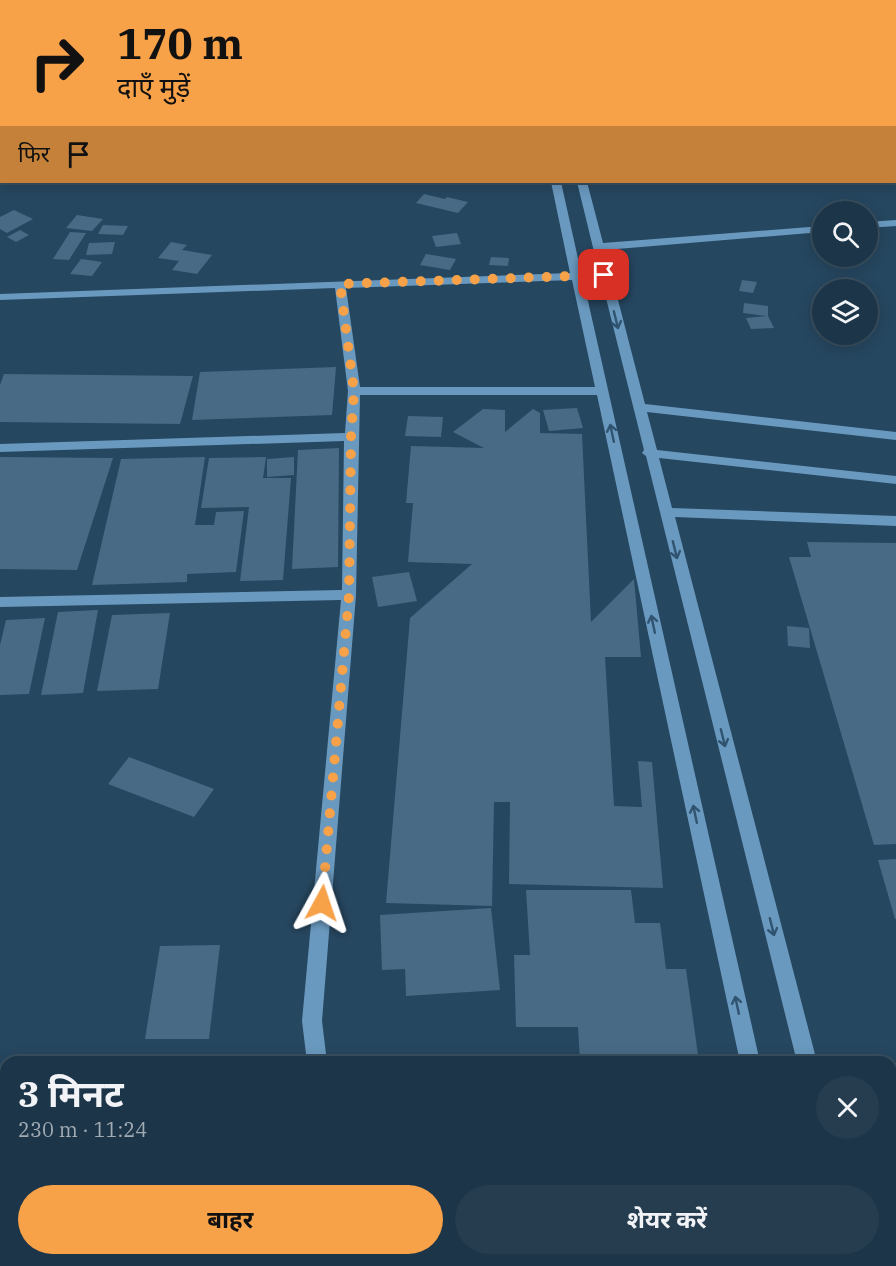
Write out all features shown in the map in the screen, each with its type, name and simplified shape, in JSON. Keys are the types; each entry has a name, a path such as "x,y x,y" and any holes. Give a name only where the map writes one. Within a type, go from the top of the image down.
{"street":[{"path":"556,183 749,1056"},
{"path":"582,183 805,1056"},
{"path":"878,224 896,223"},
{"path":"598,247 812,230"},
{"path":"0,297 604,275"},
{"path":"316,1056 312,1021 349,595 351,437 354,391 340,284"},
{"path":"354,391 602,391"},
{"path":"638,407 896,436"},
{"path":"0,448 351,437"},
{"path":"650,453 896,480"},
{"path":"665,512 896,521"},
{"path":"0,602 349,595"}],"building":[{"path":"424,194 468,202 458,213 416,203"},
{"path":"14,210 33,219 7,233 0,229 0,217"},
{"path":"77,215 103,219 92,231 66,228"},
{"path":"103,225 128,226 123,235 98,234"},
{"path":"20,230 29,235 16,242 7,237"},
{"path":"70,232 86,233 69,260 53,259"},
{"path":"457,233 461,244 436,247 432,236"},
{"path":"115,242 112,254 86,255 89,243"},
{"path":"171,242 187,245 182,250 212,255 197,274 172,270 179,261 158,258"},
{"path":"426,254 456,259 450,270 420,265"},
{"path":"491,257 509,258 508,266 489,265"},
{"path":"81,259 102,262 92,276 70,274"},
{"path":"742,280 757,282 753,293 739,291"},
{"path":"744,303 768,306 768,316 774,328 751,329 746,318 767,316 743,313"},
{"path":"336,367 332,415 192,420 200,372"},
{"path":"4,374 193,376 180,424 0,422 0,385"},
{"path":"577,408 583,428 549,431 543,410"},
{"path":"483,409 505,410 505,432 533,409 540,413 540,433 582,434 591,622 634,579 641,657 605,657 614,806 642,807 638,761 652,762 663,888 509,884 510,802 494,802 492,906 386,903 410,618 472,564 408,562 413,503 406,503 411,446 484,448 453,432"},
{"path":"408,416 443,417 441,437 405,436"},
{"path":"339,448 338,567 292,569 298,450"},
{"path":"0,457 113,458 77,570 0,569"},
{"path":"205,457 195,525 214,525 216,512 244,511 236,572 187,574 187,582 92,585 121,459"},
{"path":"266,457 263,478 291,478 283,580 240,581 249,507 201,508 209,458"},
{"path":"294,457 294,475 267,477 267,459"},
{"path":"807,542 896,543 896,844 874,845 789,557 811,557"},
{"path":"409,572 417,601 378,607 372,577"},
{"path":"98,610 83,693 41,695 58,612"},
{"path":"170,613 158,689 97,691 112,615"},
{"path":"45,618 29,694 0,695 0,645 6,620"},
{"path":"787,626 809,628 810,648 788,646"},
{"path":"129,757 214,789 194,817 108,784"},
{"path":"896,859 896,919 895,919 878,860"},
{"path":"526,890 631,890 635,923 660,923 666,969 686,969 698,1056 580,1056 578,1027 516,1027 514,955 530,955"},
{"path":"491,908 500,990 406,996 405,969 382,970 380,915"},
{"path":"220,945 209,1039 145,1039 160,946"}],"route":[{"path":"322,903 349,595 351,437 354,391 340,284 604,275"}]}
